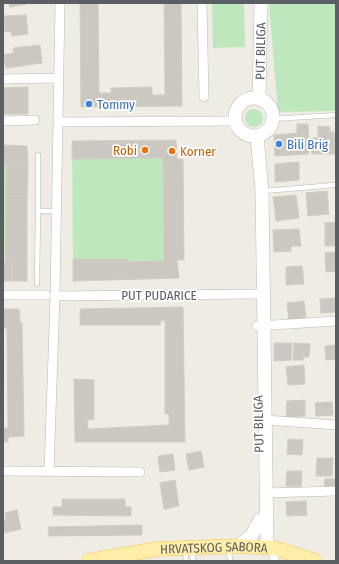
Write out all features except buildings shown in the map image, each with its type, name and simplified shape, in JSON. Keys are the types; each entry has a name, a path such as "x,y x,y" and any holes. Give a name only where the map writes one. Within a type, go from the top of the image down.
{"main road":[{"name":"HRVATSKOG SABORA","path":"89,561 111,559 157,549 189,555 234,546 269,550 315,561"}],"street":[{"path":"49,472 50,295 56,211 60,3"},
{"path":"202,3 204,97"},
{"name":"PUT BILIGA","path":"259,99 261,3"},
{"path":"3,80 59,78"},
{"path":"248,99 259,99 264,101 271,109 272,120 267,130 256,136 251,136 241,131 235,121 235,115 239,105 248,99"},
{"path":"3,121 35,120"},
{"path":"58,122 235,121"},
{"name":"PUT BILIGA","path":"256,136 262,191 263,299 260,325 260,520 269,550"},
{"name":"PUT PUDARICE","path":"3,295 263,299"},
{"path":"260,325 336,321"},
{"name":"PUT BILIGA","path":"260,325 269,550"},
{"path":"265,420 336,425"},
{"path":"3,471 140,472"},
{"path":"266,492 336,491"},
{"path":"234,546 252,535 260,520"}],"lane":[{"path":"272,120 336,115"},
{"path":"37,284 38,155"},
{"path":"262,191 334,185"},
{"path":"38,212 56,211"},
{"path":"230,561 234,546"}],"green space":[{"path":"212,3 244,3 245,47 213,48"},
{"path":"269,3 336,3 336,111 278,112"},
{"path":"254,109 260,112 263,118 260,124 254,127 248,124 245,118 248,112"},
{"path":"163,158 164,261 128,262 128,259 73,259 72,159"},
{"path":"7,164 5,255 3,255 3,165"}],"place":[{"name":"Tommy","path":"89,104"},
{"name":"Bili Brig","path":"279,144"},
{"name":"Robi","path":"145,150"},
{"name":"Korner","path":"172,151"}]}
